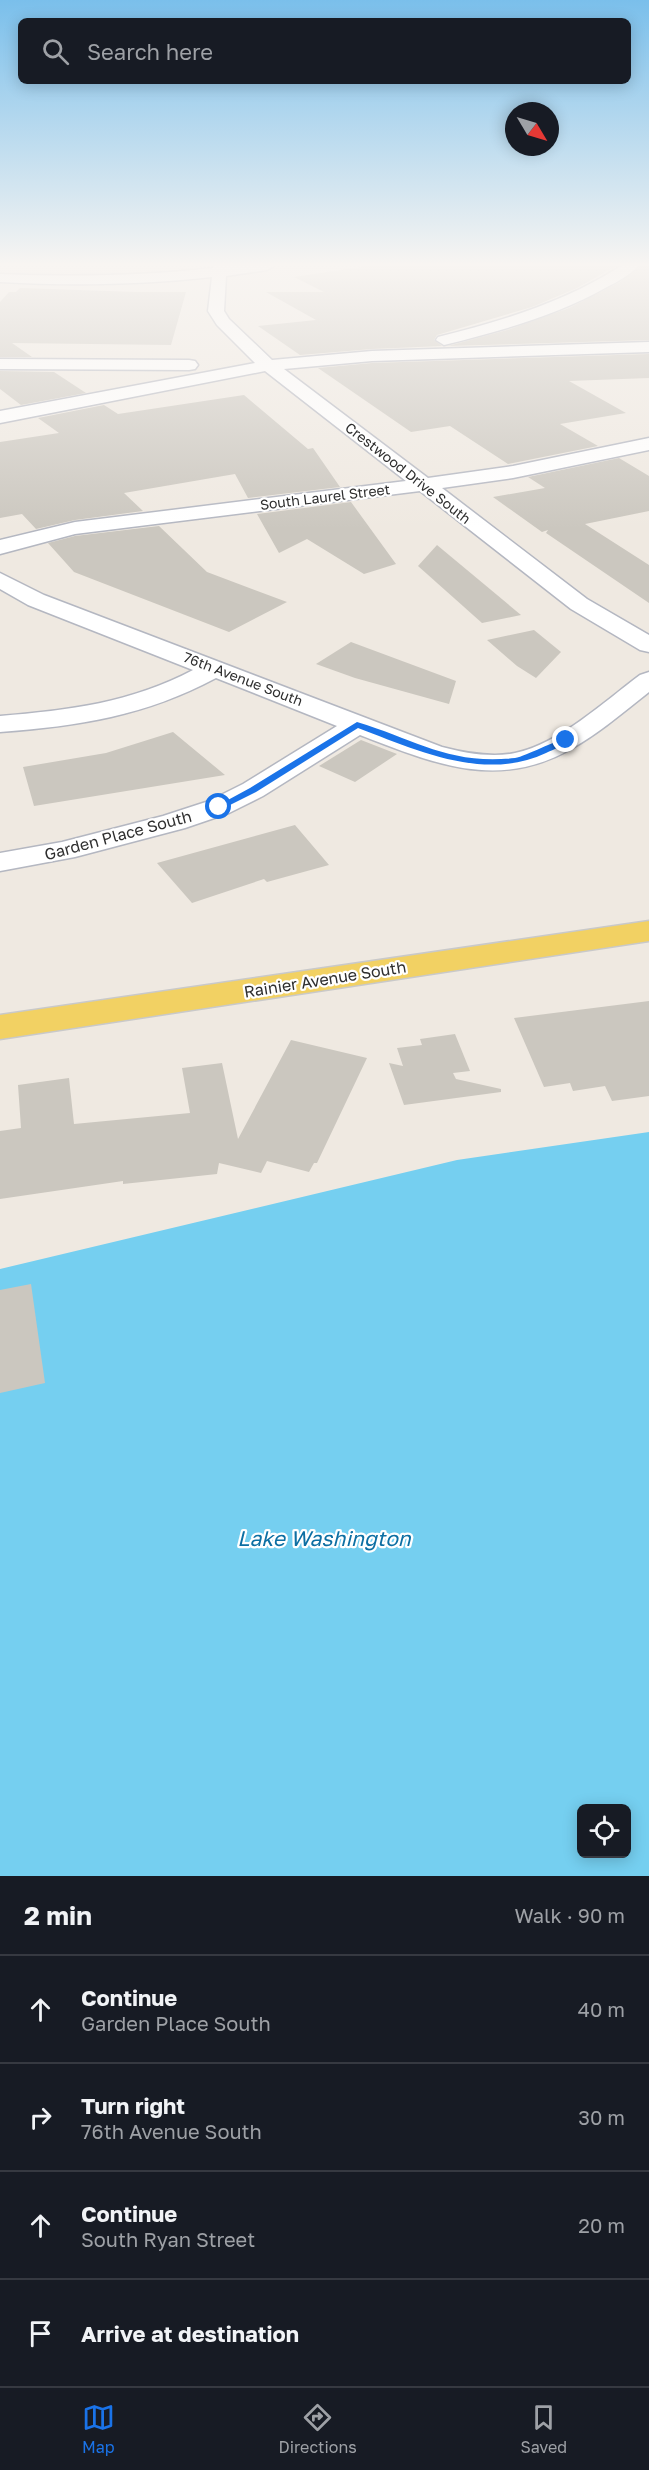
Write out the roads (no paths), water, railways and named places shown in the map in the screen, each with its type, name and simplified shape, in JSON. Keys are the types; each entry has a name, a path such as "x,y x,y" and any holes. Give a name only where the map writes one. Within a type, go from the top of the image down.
{"main road":[{"name":"Rainier Avenue South","path":"0,1027 649,931"}],"street":[{"name":"Crestwood Drive South","path":"254,354 579,604 649,645"},
{"path":"372,356 383,354"},
{"path":"0,364 269,365 372,356 448,354"},
{"path":"0,417 269,365"},
{"name":"South Laurel Street","path":"0,547 75,528 513,472 649,444"},
{"name":"76th Avenue South","path":"0,580 36,600 432,753 459,760 492,763 527,759 566,740 649,680"},
{"path":"0,724 71,718 110,711 156,698 216,668"},
{"name":"Garden Place South","path":"0,862 64,851 174,822 219,807 253,790 357,724"}],"water":[{"name":"Lake Washington","path":"649,1132 649,1876 0,1876 0,1269 457,1160"}]}
